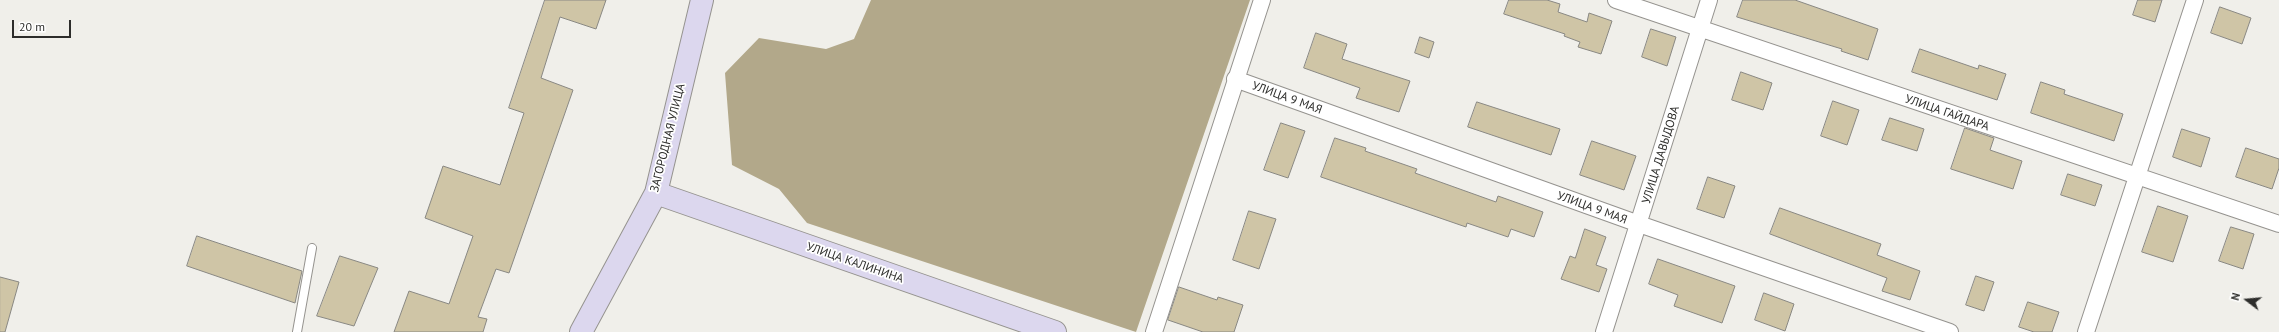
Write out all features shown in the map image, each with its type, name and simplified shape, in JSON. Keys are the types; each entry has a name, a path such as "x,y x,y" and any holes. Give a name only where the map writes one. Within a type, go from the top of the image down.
{"street":[{"name":"ЗАГОРОДНАЯ УЛИЦА","path":"580,332 656,193 702,0"},
{"path":"1154,332 1235,79 1262,0"},
{"name":"УЛИЦА ГАЙДАРА","path":"1616,0 2279,224"},
{"name":"УЛИЦА ДАВЫДОВА","path":"1604,332 1709,0"},
{"path":"2086,332 2195,0"},
{"name":"УЛИЦА 9 МАЯ","path":"1235,79 1639,224 1950,332"},
{"name":"УЛИЦА КАЛИНИНА","path":"656,193 1055,332"}],"lane":[{"path":"296,332 312,248"}],"shaded area":[{"path":"871,0 1250,0 1136,332 807,223 779,189 732,165 725,73 759,38 826,49 854,39"}],"building":[{"path":"545,0 606,0 596,29 560,17 541,78 573,90 509,273 496,269 478,317 487,319 483,332 394,332 409,291 449,304 473,236 425,218 443,166 500,185 524,113 509,108"},
{"path":"1509,0 1547,0 1560,4 1558,12 1587,22 1589,13 1612,21 1601,54 1578,47 1580,42 1564,36 1565,34 1504,14"},
{"path":"1743,0 1795,0 1878,29 1868,60 1841,51 1842,49 1737,17"},
{"path":"2138,0 2162,0 2155,22 2133,15"},
{"path":"2220,7 2251,18 2242,44 2211,33"},
{"path":"1651,29 1676,37 1667,66 1642,57"},
{"path":"1316,33 1347,44 1342,59 1410,81 1399,112 1356,98 1360,88 1304,68"},
{"path":"1420,37 1434,42 1429,58 1415,53"},
{"path":"1920,49 1978,69 1979,65 2006,74 1997,100 1912,72"},
{"path":"1741,72 1772,83 1763,110 1732,100"},
{"path":"2041,82 2065,90 2064,94 2123,114 2114,141 2031,113"},
{"path":"1833,101 1859,110 1847,145 1821,136"},
{"path":"1477,102 1560,129 1551,155 1468,127"},
{"path":"1890,118 1924,129 1917,151 1882,140"},
{"path":"1281,123 1305,131 1288,178 1264,170"},
{"path":"1965,128 1994,138 1990,150 2022,161 2013,189 1951,169"},
{"path":"2182,129 2210,138 2201,167 2173,157"},
{"path":"1335,138 1366,148 1365,151 1417,169 1415,173 1496,202 1498,196 1543,212 1534,237 1511,229 1508,237 1467,223 1466,227 1321,177"},
{"path":"1592,141 1636,156 1624,190 1580,175"},
{"path":"2246,148 2279,159 2279,168 2272,189 2236,177"},
{"path":"2068,174 2102,185 2095,206 2061,195"},
{"path":"1708,177 1735,186 1724,218 1697,209"},
{"path":"2158,206 2188,216 2173,262 2142,252"},
{"path":"1780,208 1881,244 1877,255 1920,271 1910,300 1882,291 1887,278 1770,234"},
{"path":"1249,211 1276,219 1259,269 1233,260"},
{"path":"2231,227 2254,234 2243,269 2219,261"},
{"path":"1585,229 1606,237 1596,265 1607,269 1599,292 1561,279 1570,256 1575,258"},
{"path":"197,236 302,271 295,303 187,266"},
{"path":"340,256 378,268 354,326 317,316"},
{"path":"1658,259 1735,286 1722,323 1674,306 1678,295 1649,284"},
{"path":"1976,276 1994,282 1984,311 1966,305"},
{"path":"0,277 19,282 5,332 0,332"},
{"path":"1179,287 1217,300 1218,297 1243,305 1234,332 1203,332 1168,320"},
{"path":"1764,293 1794,304 1785,331 1755,320"},
{"path":"2028,302 2059,312 2052,332 2034,332 2019,327"}]}
